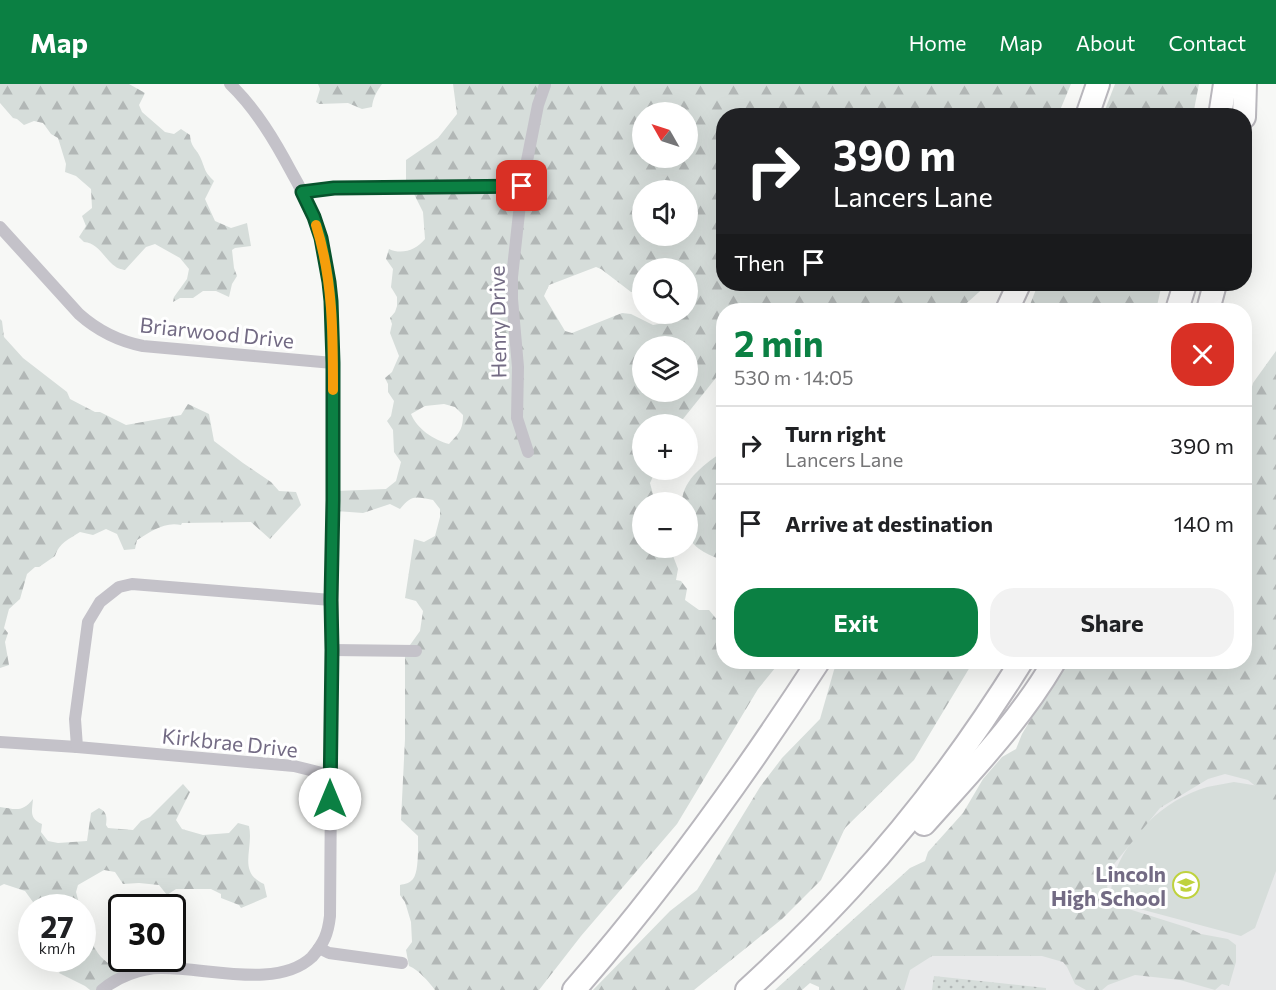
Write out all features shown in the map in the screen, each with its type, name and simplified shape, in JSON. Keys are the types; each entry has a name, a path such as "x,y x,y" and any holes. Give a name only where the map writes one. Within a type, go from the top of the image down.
{"highway":[{"path":"1090,108 1098,84"},
{"path":"1221,108 1225,84"},
{"path":"1244,108 1245,84"},
{"path":"574,990 695,840 814,669"},
{"path":"747,990 852,886 902,829 948,770 1016,669"},
{"path":"772,966 832,919 887,865 1003,734 1031,698 1050,669"}],"street":[{"path":"102,990 136,972 160,968 257,976 287,973 306,963 319,948 328,931 330,916 333,500 331,301 326,261 314,217 282,153 266,127 230,84"},
{"name":"Henry Drive","path":"528,452 517,418 518,367 512,288 522,186 538,105 545,85"},
{"path":"302,192 334,188 522,186"},
{"name":"Briarwood Drive","path":"0,227 79,314 111,337 143,346 333,363"},
{"path":"77,747 75,719 88,621 100,602 119,587 132,584 331,600"},
{"path":"332,650 416,651"},
{"name":"Kirkbrae Drive","path":"0,742 294,766 330,775"},
{"path":"319,948 329,953 402,963"}],"shaded area":[{"name":"Lincoln High School","path":"1233,770 1276,780 1276,990 862,990 1107,859 1170,788"}],"green space":[{"path":"0,84 129,84 145,93 139,105 142,112 165,132 174,134 181,129 190,135 208,175 214,181 205,199 215,221 231,228 247,223 251,246 232,250 237,276 232,284 229,297 216,291 203,291 193,298 180,298 173,302 187,279 189,269 180,258 155,244 146,247 124,270 112,264 94,245 84,242 79,237 86,226 82,216 92,208 91,189 76,176 65,172 66,164 58,138 51,134 43,123 34,121 24,125 13,118 0,103"},
{"path":"318,84 382,84 372,107 362,109 348,103 319,104 316,102 320,89"},
{"path":"453,84 1071,84 1061,108 716,108 716,291 980,291 967,303 716,303 716,378 698,400 698,336 632,336 632,402 697,402 687,414 632,414 632,480 651,480 652,492 632,492 632,558 674,558 678,569 676,580 681,581 687,589 685,600 699,610 709,610 716,618 716,669 774,669 758,689 677,824 581,936 539,990 435,990 420,973 409,966 406,950 412,942 411,922 405,902 400,895 400,885 406,884 415,876 418,836 401,820 405,739 405,652 420,631 423,611 416,601 405,598 414,539 424,542 435,536 440,509 433,500 418,498 411,499 400,509 390,504 363,513 336,511 336,491 386,489 396,481 401,462 394,452 393,430 387,421 391,416 394,401 388,392 385,378 392,372 399,356 390,333 392,324 390,318 397,306 397,297 391,287 393,269 386,259 389,249 399,252 408,250 425,239 423,212 412,190 406,187 406,160 438,138 457,114","holes":["632,258 698,258 698,324 632,324 632,314 622,313 572,333 565,331 544,296 549,285 596,267 632,292","444,404 455,407 463,415 461,428 449,444 427,433 417,424 411,414 425,406"]},
{"path":"1115,84 1199,84 1194,108 1106,108"},
{"path":"1035,291 1160,291 1158,303 1031,303"},
{"path":"0,319 4,337 23,358 67,392 70,399 126,425 181,415 188,404 209,414 214,441 271,482 279,491 296,492 301,505 270,539 251,522 182,523 158,528 137,540 135,549 124,550 117,534 106,529 93,535 80,532 68,539 55,556 27,574 20,599 9,609 4,628 8,633 5,642 9,665 0,668"},
{"path":"1276,351 1276,803 1248,780 1225,774 1208,779 1160,808 1114,864 1107,887 1116,905 1189,928 1201,934 1228,939 1236,945 1236,962 1229,986 1222,984 1215,990 1180,980 1135,975 1108,985 1102,990 1086,990 1075,984 1063,962 1042,956 932,956 910,970 904,990 819,990 819,987 810,983 802,990 775,990 910,868 925,861 928,852 963,813 983,779 1002,757 1016,749 1022,734 1061,669 1252,669 1253,383"},
{"path":"716,457 716,557 698,547 698,492 683,492 690,480 698,480 698,472"},
{"path":"969,669 914,760 845,828 821,880 782,919 694,990 593,990 670,911 697,890 760,787 782,758 820,719 834,670"},
{"path":"1234,782 1259,786 1276,793 1276,871 1255,928 1241,936 1110,901 1113,878 1119,863 1137,834 1149,822 1162,810 1191,793 1207,787"},
{"path":"183,784 190,792 176,820 182,829 203,835 229,833 238,823 249,826 249,866 256,879 264,884 267,897 241,908 221,898 221,894 211,889 176,889 166,894 159,885 123,884 115,872 104,870 78,885 77,894 27,894 25,891 4,884 0,886 0,807 22,808 33,799 33,817 42,824 41,832 48,841 58,843 87,841 91,813 99,808 105,813 108,828 133,830 141,821 150,817"},
{"path":"96,949 108,963 108,972 119,972 125,980 108,990 90,990 59,973 96,972"},
{"path":"934,976 1046,988 1046,990 932,990"}],"slow traffic":[{"path":"316,225 326,261 331,301 333,390"}],"place":[{"name":"Lincoln High School","path":"1186,885"}],"route":[{"path":"330,799 333,500 331,301 321,238 302,192 334,188 522,186"}]}
